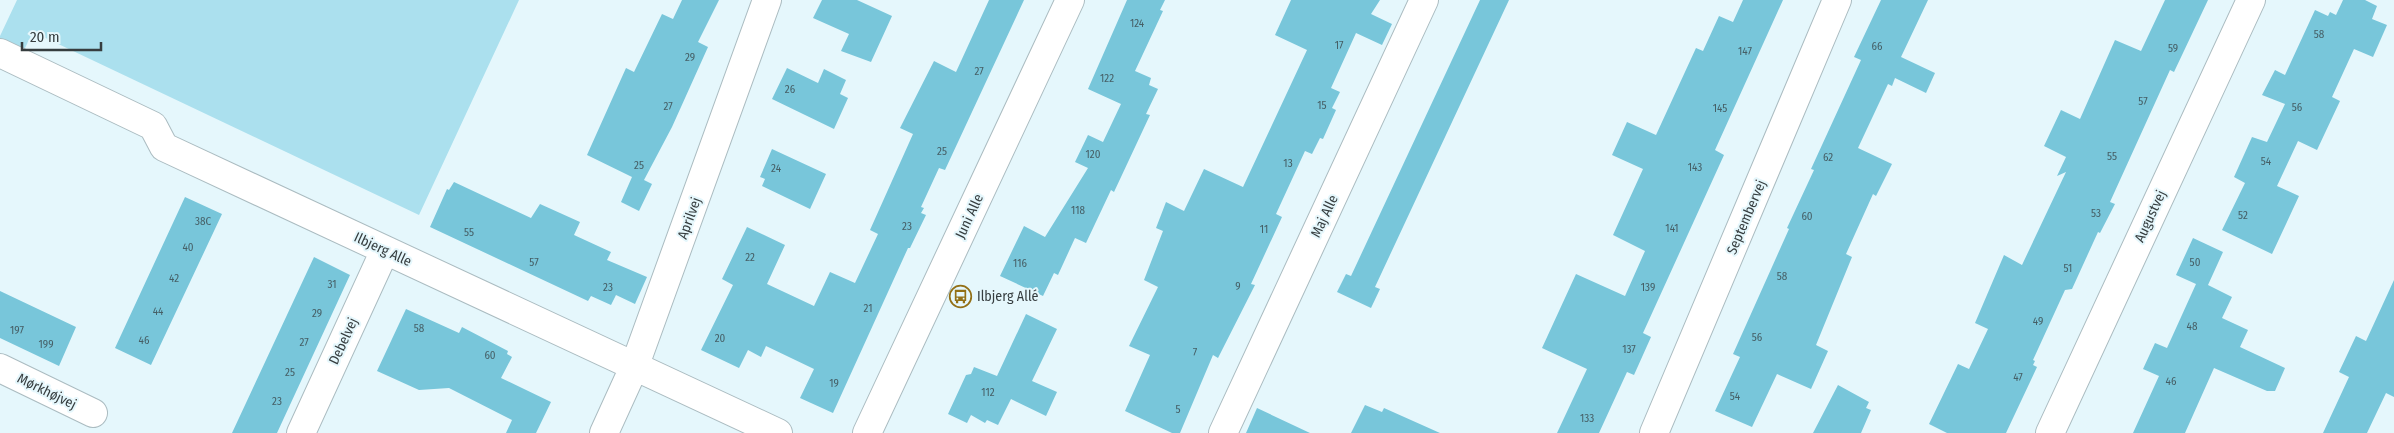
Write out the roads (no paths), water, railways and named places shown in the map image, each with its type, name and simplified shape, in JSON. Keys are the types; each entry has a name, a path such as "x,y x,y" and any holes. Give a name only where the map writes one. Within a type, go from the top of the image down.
{"street":[{"name":"Aprilvej","path":"604,433 635,366 768,0"},
{"name":"Juni Alle","path":"868,433 1070,0"},
{"name":"Maj Alle","path":"1223,433 1424,0"},
{"name":"Septembervej","path":"1654,433 1837,0"},
{"name":"Augustvej","path":"2050,433 2251,0"},
{"name":"Ilbjerg Alle","path":"0,52 153,126 164,147 778,433"},
{"name":"Debelvej","path":"301,433 385,250"},
{"name":"Mørkhøjvej","path":"0,368 93,413"}],"place":[{"name":"Ilbjerg Allé","path":"961,296"}]}
